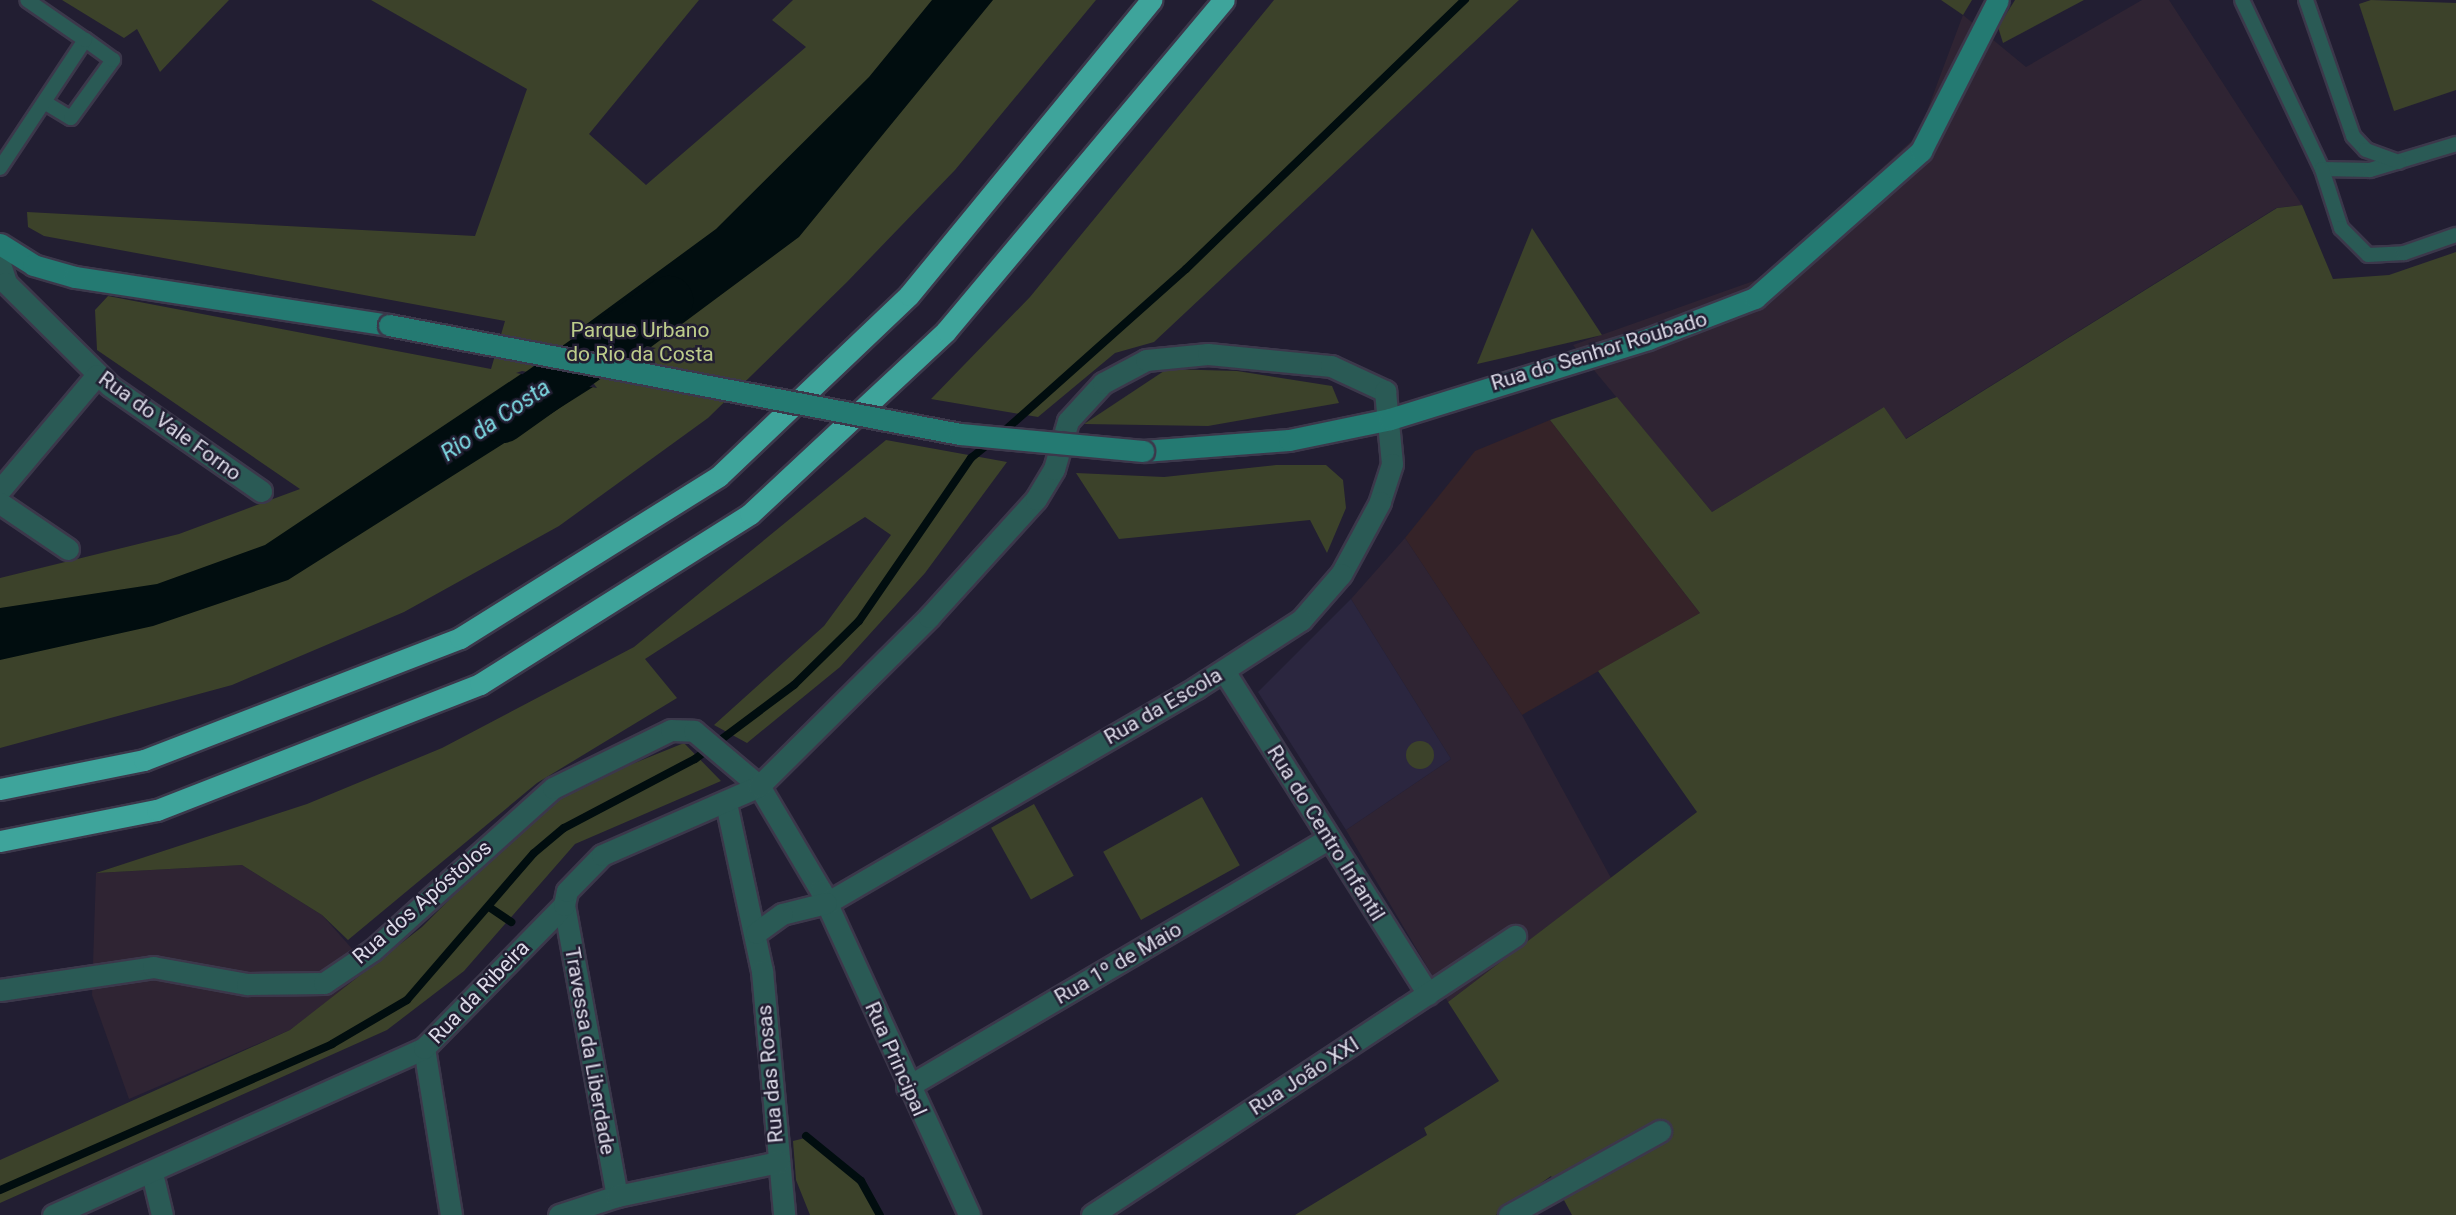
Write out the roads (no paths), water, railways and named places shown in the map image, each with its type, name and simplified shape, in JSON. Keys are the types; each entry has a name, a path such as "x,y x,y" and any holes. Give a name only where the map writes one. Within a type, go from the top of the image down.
{"highway":[{"path":"0,789 144,761 460,638 719,476 909,295 1151,0"},
{"path":"0,841 157,810 480,684 750,514 946,331 1224,0"}],"street":[{"name":"Rua do Senhor Roubado","path":"0,244 33,265 75,276 389,326 960,434 1143,452 1289,440 1390,419 1648,339 1755,298 1921,151 1998,0"},
{"name":"Rua do Vale Forno","path":"0,264 6,283 97,375 261,491"},
{"name":"Rua da Escola","path":"756,933 782,914 826,903 1224,671 1301,620 1341,574 1380,502 1392,464 1390,419 1385,391 1331,366 1208,354 1146,360 1103,383 1068,421 1054,469 1036,499 929,617 759,786"},
{"path":"0,490 97,375"},
{"path":"0,503 68,549"},
{"name":"Rua do Centro Infantil","path":"1224,671 1428,994"},
{"name":"Rua dos Apóstolos","path":"0,990 153,967 247,984 324,982 373,950 553,788 671,730 694,731 730,758 759,786"},
{"name":"Rua da Ribeira","path":"53,1215 152,1173 424,1048 564,905 567,891 602,855 726,803 759,786"},
{"name":"Rua Principal","path":"759,786 826,903 907,1087 970,1215"},
{"name":"Rua das Rosas","path":"726,803 756,933 784,1215"},
{"name":"Rua 1º de Maio","path":"907,1087 1329,838"},
{"name":"Travessa da Liberdade","path":"564,905 617,1196"},
{"name":"Rua João XXI","path":"1092,1215 1515,936"},
{"path":"424,1048 451,1215"},
{"path":"1510,1215 1660,1130"},
{"path":"559,1215 617,1196 778,1162"},
{"path":"152,1173 162,1215"}],"lane":[{"path":"27,0 113,60 71,118 44,102"},
{"path":"2242,0 2322,169 2341,228 2368,255 2404,253 2456,235"},
{"path":"2306,0 2353,136 2366,150 2401,162"},
{"path":"0,168 85,40"},
{"path":"2322,169 2345,173 2401,162 2456,144"}],"water":[{"path":"932,0 993,0 799,237 651,347 573,334 716,229 869,77"},
{"path":"521,374 593,387 288,580 153,626 0,660 0,608 157,584 265,545"}],"waterway":[{"path":"1002,433 1186,269 1465,0"},
{"name":"Rio da Costa","path":"502,418 668,300"},
{"path":"0,1190 332,1044 407,1000 534,853 564,828 695,759 794,685 859,621 971,458 992,441"},
{"path":"489,907 511,922"},
{"path":"806,1136 861,1181 880,1215"}],"park label":[{"name":"Parque Urbano do Rio da Costa","path":"640,342"}]}
